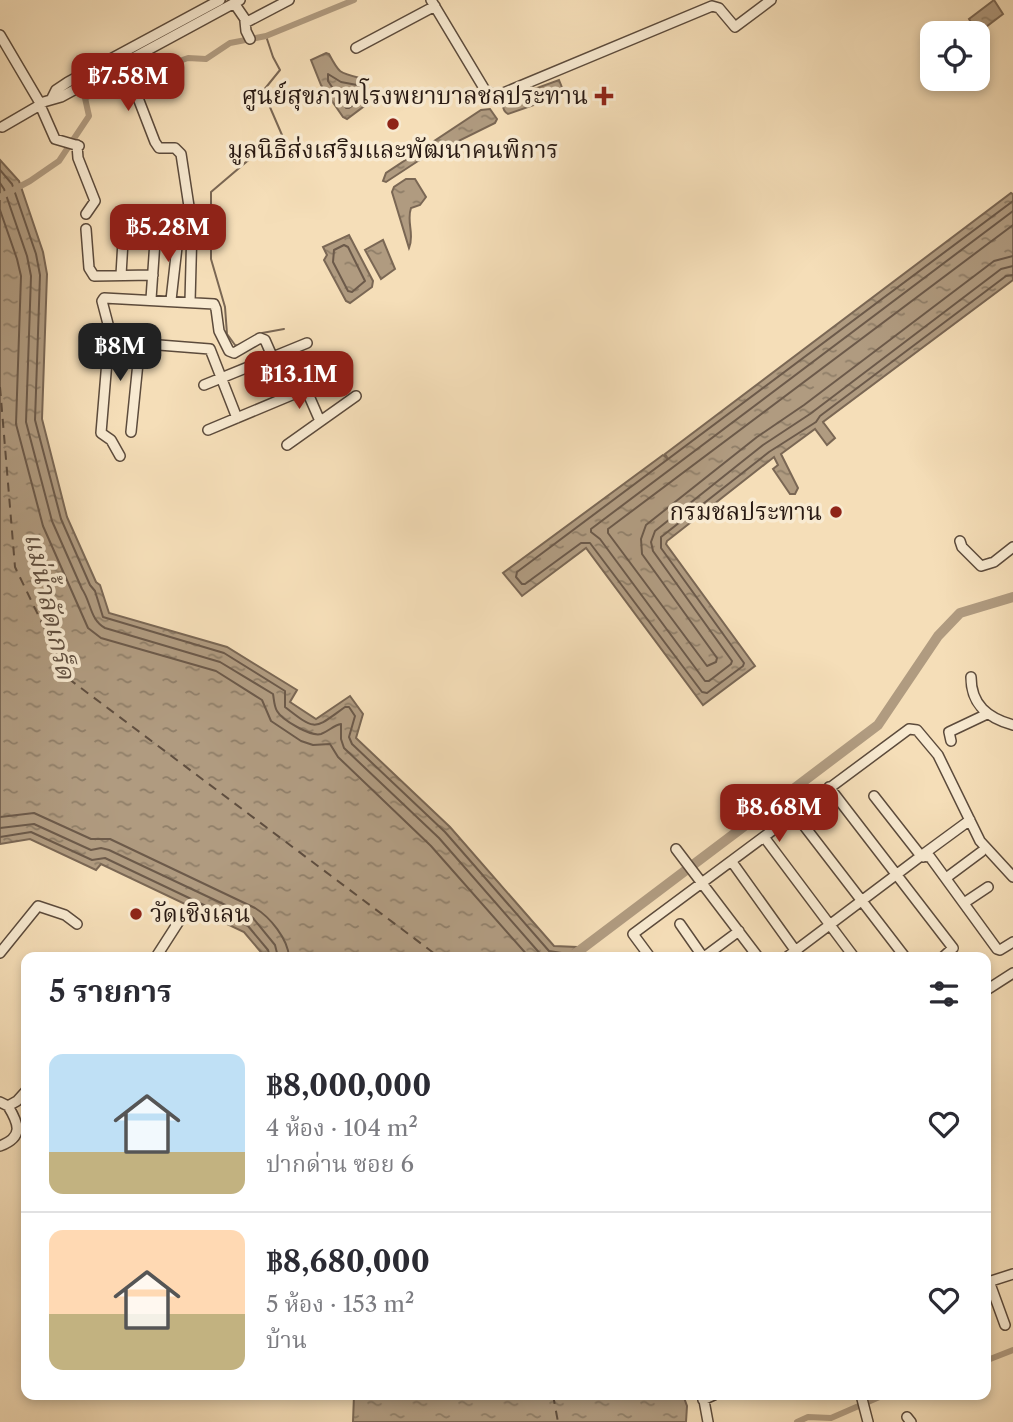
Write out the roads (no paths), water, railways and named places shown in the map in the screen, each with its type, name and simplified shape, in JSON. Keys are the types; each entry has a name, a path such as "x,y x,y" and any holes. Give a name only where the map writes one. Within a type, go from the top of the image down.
{"street":[{"path":"123,58 220,0"},
{"path":"245,21 289,0"},
{"path":"356,48 433,3 485,90 492,96 500,96 712,6 719,8 732,26 737,27 771,0"},
{"path":"2,127 52,98 56,90 66,84 237,1 250,39"},
{"path":"0,35 40,104 55,139 73,144 95,201 86,214"},
{"path":"123,58 155,142 159,148 175,148 181,154 192,226 190,302"},
{"path":"121,275 124,224"},
{"path":"151,299 156,228"},
{"path":"86,229 89,268 94,276 153,275"},
{"path":"172,300 177,247"},
{"path":"120,456 110,438 101,433 108,341 101,295 215,306 219,331 229,351 234,353 260,338 265,340 272,356"},
{"path":"108,341 210,349 237,418"},
{"path":"131,432 140,343"},
{"path":"204,384 307,343"},
{"path":"208,430 306,389 331,373"},
{"path":"306,389 320,421"},
{"path":"287,445 356,396"},
{"path":"960,541 962,547 981,566 994,562 1013,547"},
{"path":"971,677 971,690 986,714 992,719 1013,725"},
{"path":"951,741 949,732 986,714"},
{"path":"646,952 633,934 909,730 917,730 938,755 980,841 1013,877"},
{"path":"829,787 953,948 949,952"},
{"path":"874,796 922,856 930,857 999,950 1013,942"},
{"path":"794,814 901,952"},
{"path":"800,952 830,925 970,820"},
{"path":"764,837 850,952"},
{"path":"946,878 981,852"},
{"path":"679,853 754,952"},
{"path":"732,862 797,952"},
{"path":"964,903 988,887"},
{"path":"0,953 38,906 65,915 78,924"},
{"path":"159,952 183,915"},
{"path":"680,924 700,952"},
{"path":"711,952 739,931"},
{"path":"991,987 1013,973"},
{"path":"0,1146 8,1142 19,1129 4,1104 17,1101 21,1097"},
{"path":"991,1281 1013,1273"},
{"path":"991,1292 1005,1325"},
{"path":"704,1400 708,1422"},
{"path":"862,1400 868,1422"}],"water":[{"path":"994,0 1003,14 990,24 990,21 969,19"},
{"path":"326,53 340,71 360,78 373,96 371,101 347,119 321,85 311,60"},
{"path":"559,80 563,90 545,101 508,114 504,110 504,100"},
{"path":"490,109 497,119 495,123 418,161 386,182 383,181 386,173 481,110"},
{"name":"แม่น้ำลัดเกร็ด","path":"0,160 19,181 43,252 47,274 42,419 67,517 96,582 100,585 109,613 227,647 297,690 290,702 316,719 350,696 363,714 356,738 450,827 554,946 577,947 577,952 261,952 244,932 101,864 96,870 30,839 0,844"},
{"path":"406,179 415,179 426,197 420,205 411,208 409,248 392,192 394,187"},
{"path":"1011,193 1013,280 823,422 835,438 827,445 815,429 781,454 798,488 795,494 790,494 773,469 778,465 774,457 667,541 666,544 755,666 703,705 586,548 522,596 503,573 663,455 668,459 665,454"},
{"path":"349,235 373,281 372,287 350,303 346,301 324,260 327,255 323,247"},
{"path":"383,240 395,269 381,279 365,250"},
{"path":"354,1400 685,1400 687,1406 686,1422 353,1422"}],"waterway":[{"path":"0,197 59,161 89,116 85,98 113,84 188,58 206,59 230,43 266,36 354,0"},
{"path":"238,346 227,334 225,307 211,259 211,192 282,135 263,91 280,70 266,36"},
{"path":"262,333 284,329"},
{"path":"578,952 878,725 938,636 960,613 1013,597"},
{"path":"991,1359 1013,1350"},
{"path":"797,1422 808,1417 831,1418 872,1400"}],"place":[{"name":"ศูนย์สุขภาพโรงพยาบาลชลประทาน","path":"604,96"},
{"name":"มูลนิธิส่งเสริมและพัฒนาคนพิการ","path":"393,124"},
{"name":"กรมชลประทาน","path":"836,512"},
{"name":"วัดเชิงเลน","path":"136,914"}]}
